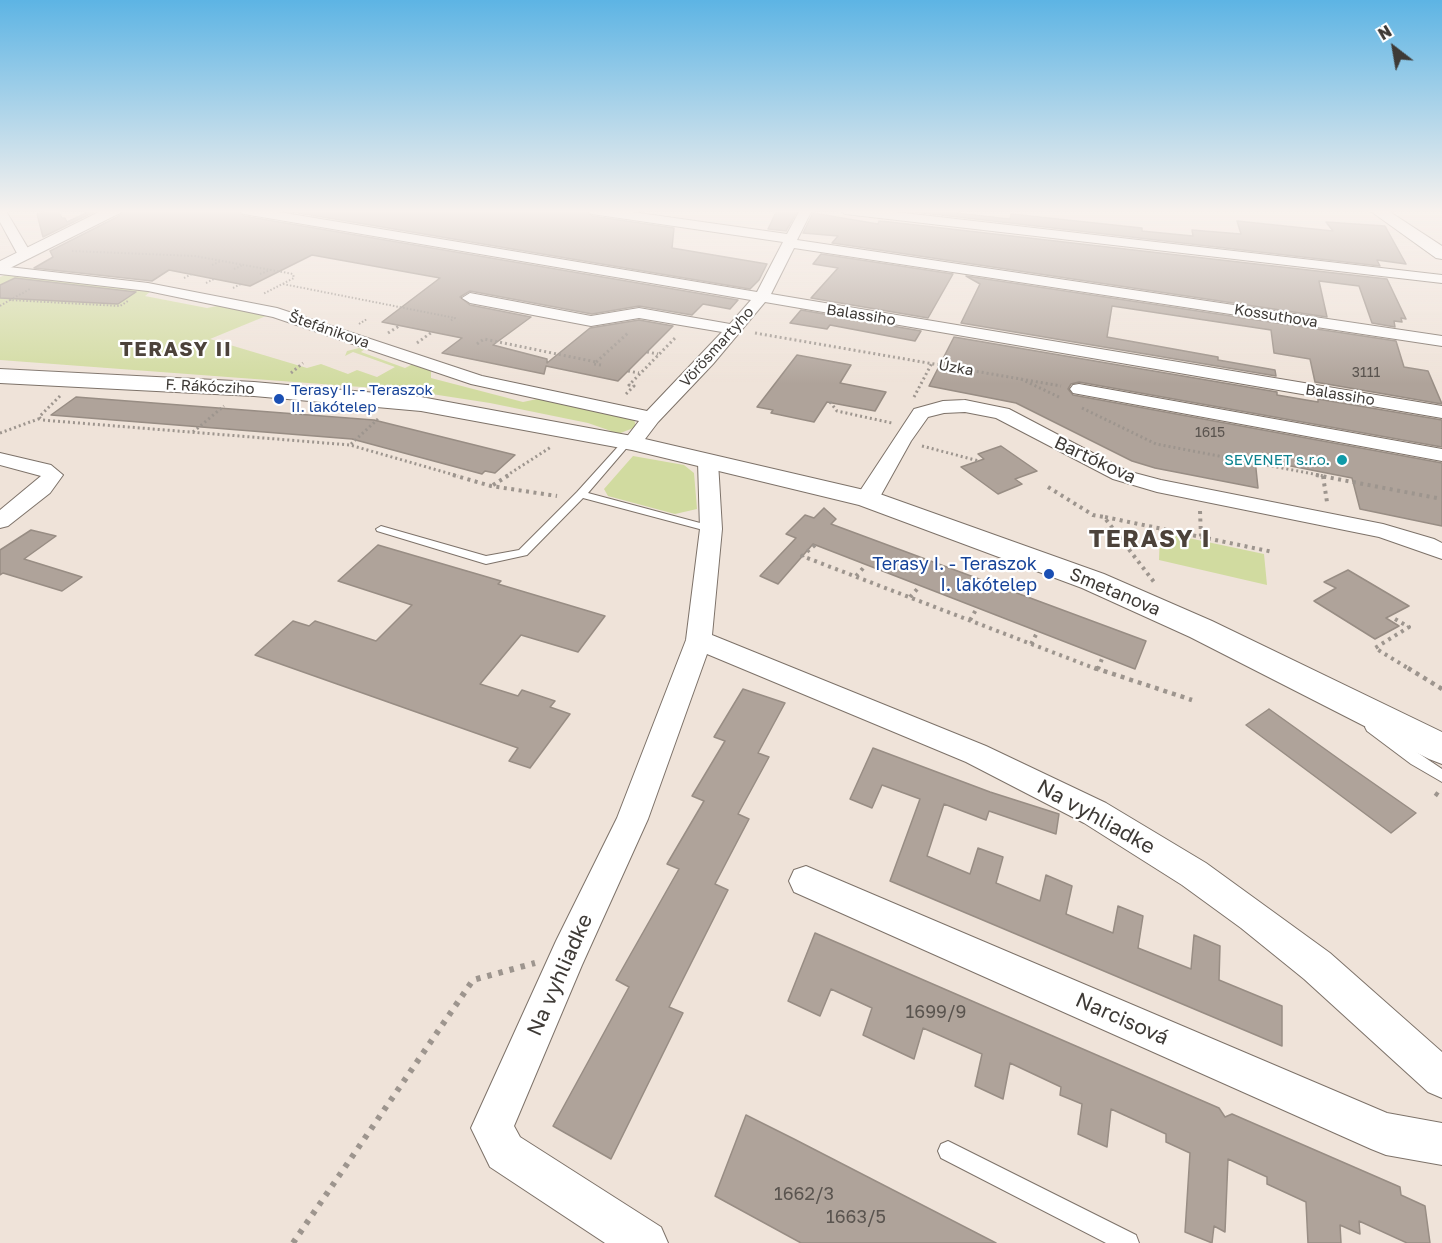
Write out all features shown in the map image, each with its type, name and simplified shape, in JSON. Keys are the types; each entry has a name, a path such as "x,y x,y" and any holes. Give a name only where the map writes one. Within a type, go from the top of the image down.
{"street":[{"name":"Balassiho","path":"585,268 1442,411"},
{"name":"Vörösmartyho","path":"630,443 761,298 776,268"},
{"name":"Kossuthova","path":"966,268 1442,341"},
{"path":"1347,268 1442,279"},
{"name":"Štefánikova","path":"0,269 124,284 277,313 477,380 651,418"},
{"path":"470,298 591,321 639,313 733,329"},
{"name":"F. Rákócziho","path":"0,376 254,389 421,404 630,443"},
{"path":"1072,397 1442,455"},
{"name":"Bartókova","path":"921,413 943,407 965,406 1002,413 1120,475 1157,486 1383,531 1426,544 1442,552"},
{"path":"868,499 900,433 921,413"},
{"name":"Smetanova","path":"630,443 868,499 1093,581 1201,628 1442,749"},
{"path":"0,459 42,468 53,475 42,488 0,521"},
{"name":"Na vyhliadke","path":"645,1243 505,1152 492,1128 569,953 632,819 699,640 711,530 708,462"},
{"name":"Na vyhliadke","path":"699,640 976,754 1039,783 1105,819 1194,874 1271,930 1374,1015 1442,1078"},
{"name":"Narcisová","path":"806,881 1386,1134 1442,1144"}],"lane":[{"path":"381,529 486,560 523,553 630,443"},
{"path":"581,494 711,530"},
{"path":"1313,684 1416,760 1442,776"},
{"path":"948,1151 1128,1243"}],"path":[{"path":"241,306 294,278 293,274 260,268"},
{"path":"260,274 270,270"},
{"path":"282,284 454,318 450,321"},
{"path":"324,296 329,293"},
{"path":"0,306 10,300 120,306 135,295"},
{"path":"354,302 358,299"},
{"path":"385,308 390,305"},
{"path":"417,314 421,311"},
{"path":"622,398 634,386 629,385 691,321"},
{"path":"384,336 399,326"},
{"path":"596,362 632,329"},
{"name":"Úzka","path":"733,329 1022,379 1072,397"},
{"path":"413,345 432,332"},
{"path":"477,344 484,339 596,362"},
{"path":"614,346 621,347"},
{"path":"647,352 659,355"},
{"path":"596,362 594,364 601,365"},
{"path":"921,413 913,398 932,363"},
{"path":"628,371 640,374"},
{"path":"1022,379 1072,397 1156,444 1442,500"},
{"path":"41,418 39,417 76,381"},
{"path":"192,432 231,400"},
{"path":"350,445 396,402"},
{"path":"830,402 837,411 979,461"},
{"path":"0,433 41,418 350,445 492,486 550,497 581,494"},
{"path":"492,486 555,445"},
{"path":"1323,476 1330,520"},
{"path":"1048,487 1093,515 1273,552"},
{"path":"1200,494 1201,537"},
{"path":"1104,517 1158,587"},
{"path":"815,545 802,556 1128,681 1192,700"},
{"path":"856,576 866,565"},
{"path":"910,597 920,586"},
{"path":"970,620 977,608"},
{"path":"1395,619 1410,627 1375,648 1442,689"},
{"path":"1031,644 1038,631"},
{"path":"1098,669 1103,656"},
{"path":"293,1243 473,980 569,953"}],"green space":[{"path":"5,275 151,291 145,296 207,308 222,305 266,316 210,339 307,368 321,364 348,374 357,370 377,377 395,367 353,352 345,356 347,351 363,347 366,348 361,352 405,368 413,364 431,370 431,378 523,402 542,398 634,419 636,427 618,434 610,434 611,431 588,423 490,403 425,393 409,394 375,388 0,360 0,277"},
{"path":"633,456 684,465 694,473 697,509 675,514 608,496 604,489"},
{"path":"1160,532 1264,554 1267,585 1159,560"}],"building":[{"path":"34,268 286,268 250,286 169,270 152,281"},
{"path":"384,268 550,268 738,300 730,309 703,304 692,315 639,306 592,314 470,291 460,297 470,305 531,317 493,345 547,359 547,363 590,328 639,320 673,326 618,381 546,366 544,374 442,353 462,338 382,322 440,278"},
{"path":"625,268 765,268 759,280 750,289"},
{"path":"838,268 913,268 953,274 928,318 811,298"},
{"path":"999,268 1291,268 1387,279 1406,319 1401,318 1402,322 1394,321 1395,327 1372,323 1359,286 1319,281 1327,317"},
{"path":"966,276 1396,341 1404,367 1428,371 1442,404 1315,382 1310,359 1274,353 1271,330 1112,306 1107,337 1275,370 1276,376 961,323 980,284"},
{"path":"15,278 136,292 118,304 0,298 0,285"},
{"path":"801,310 921,331 915,341 830,325 827,329 790,323"},
{"path":"954,337 1277,392 1277,395 1318,402 1318,399 1442,420 1442,447 1079,382 1071,384 1068,389 1073,395 1442,463 1442,526 1360,509 1352,478 1255,459 1258,488 1155,468 1132,461 1016,403 929,386"},
{"path":"797,355 851,365 840,383 886,392 875,411 827,402 814,422 771,413 773,410 757,407"},
{"path":"76,397 374,420 515,455 495,473 485,471 482,474 352,439 51,415"},
{"path":"1001,446 1037,471 1015,479 1022,484 998,494 961,467 984,459 978,454"},
{"path":"824,508 836,519 831,524 1146,641 1135,669 813,544 778,584 760,576 796,538 786,534 805,515 814,518"},
{"path":"31,530 56,536 24,559 82,577 62,591 3,573 0,575 0,550"},
{"path":"378,545 501,581 498,584 605,616 578,652 521,635 480,684 518,696 522,690 555,701 550,707 570,714 530,768 509,761 518,748 255,655 293,621 309,626 315,621 376,641 412,605 338,581"},
{"path":"1348,570 1409,606 1386,618 1399,626 1375,639 1314,601 1336,588 1324,582"},
{"path":"743,689 785,703 758,753 769,757 738,814 749,819 715,884 728,890 669,1007 683,1013 611,1159 553,1126 629,987 616,980 679,869 667,864 704,801 692,796 725,741 714,737"},
{"path":"1269,709 1416,813 1391,833 1246,725"},
{"path":"873,748 990,792 1059,814 1056,834 989,811 986,820 944,804 927,856 970,874 978,848 1003,857 996,883 1040,901 1046,875 1072,886 1066,914 1113,933 1118,906 1143,916 1138,948 1191,969 1194,935 1220,946 1219,980 1282,1006 1282,1046 890,881 920,799 882,785 872,808 850,799"},
{"path":"815,933 1219,1108 1225,1117 1232,1114 1400,1187 1401,1195 1425,1206 1430,1243 1407,1243 1359,1221 1360,1234 1340,1225 1341,1243 1308,1243 1306,1202 1267,1184 1267,1177 1228,1159 1225,1232 1214,1226 1212,1243 1185,1232 1190,1153 1166,1142 1166,1134 1111,1109 1107,1147 1078,1134 1082,1104 1060,1095 1061,1087 1010,1063 1003,1099 975,1086 982,1054 923,1028 914,1059 863,1035 872,1008 831,989 820,1016 788,1001"},
{"path":"746,1115 996,1243 801,1243 715,1196"}],"place":[{"name":"Terasy II. - Teraszok II. lakótelep","path":"279,399"},
{"name":"SEVENET s.r.o.","path":"1342,460"},
{"name":"Terasy I. - Teraszok I. lakótelep","path":"1049,574"}],"district":[{"name":"TERASY II","path":"176,350"},
{"name":"TERASY I","path":"1150,539"}]}
